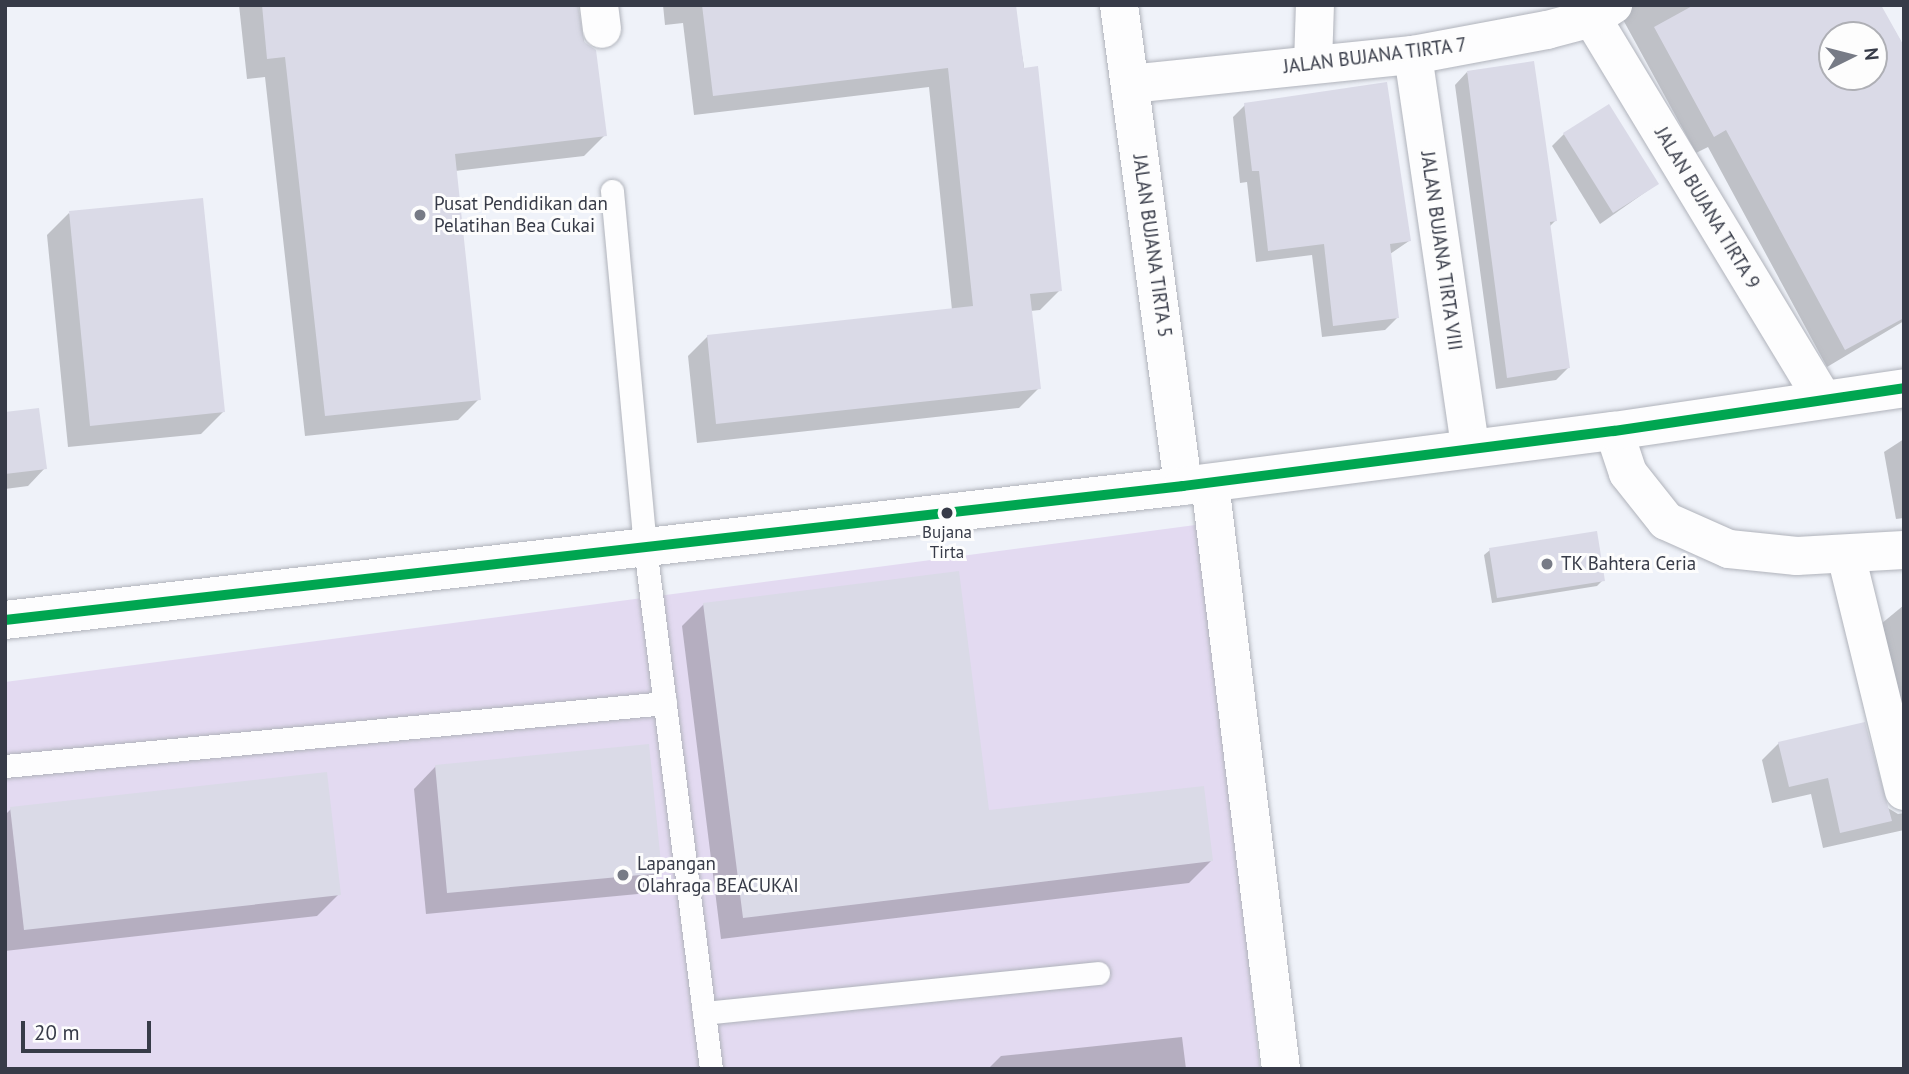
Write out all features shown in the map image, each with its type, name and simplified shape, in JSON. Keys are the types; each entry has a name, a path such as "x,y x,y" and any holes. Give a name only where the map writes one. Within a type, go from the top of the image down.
{"street":[{"name":"JALAN BUJANA TIRTA 5","path":"1119,5 1196,485 1281,1069"},
{"path":"1313,64 1315,5"},
{"name":"JALAN BUJANA TIRTA 7","path":"1130,84 1413,55 1544,18 1603,12"},
{"name":"JALAN BUJANA TIRTA 9","path":"1603,12 1822,398"},
{"name":"JALAN BUJANA TIRTA VIII","path":"1413,55 1470,448"},
{"path":"5,620 1196,485 1614,431 1822,398 1904,388"},
{"path":"1614,431 1628,473 1666,521 1729,548 1797,556 1904,550"},
{"path":"1846,555 1904,791"}],"lane":[{"path":"612,191 645,547 712,1069"},
{"path":"5,766 665,703"},
{"path":"704,1013 1098,974"}],"shaded area":[{"name":"Lapangan Olahraga BEACUKAI","path":"1203,524 1260,1069 5,1069 5,682"}],"building":[{"path":"262,5 578,5 584,42 596,50 607,136 455,154 481,400 325,416 285,57 267,59"},
{"path":"702,5 1016,5 1024,68 1038,66 1062,291 1030,294 1041,389 716,424 707,335 973,306 948,68 713,96"},
{"path":"1694,5 1881,5 1904,46 1904,318 1845,350 1726,130 1714,137 1654,27"},
{"path":"1534,61 1557,221 1550,222 1570,368 1507,378 1467,71"},
{"path":"1387,82 1411,241 1390,244 1399,318 1333,326 1324,244 1268,251 1259,171 1252,171 1244,103"},
{"path":"1609,104 1659,184 1613,213 1563,133"},
{"path":"203,198 225,412 90,426 69,211"},
{"path":"39,408 47,469 5,474 5,412"},
{"name":"TK Bahtera Ceria","path":"1597,531 1605,581 1497,598 1489,548"},
{"path":"959,571 989,810 1204,786 1213,861 743,918 703,603"},
{"path":"1865,722 1892,821 1840,833 1828,778 1789,787 1778,742"},
{"path":"649,744 662,873 447,893 435,765"},
{"path":"327,772 341,895 24,930 10,807"}],"transit line":[{"path":"5,620 1183,486 1614,431 1904,388"}],"place":[{"name":"Pusat Pendidikan dan Pelatihan Bea Cukai","path":"420,215"},
{"name":"Bujana Tirta","path":"947,513"},
{"name":"TK Bahtera Ceria","path":"1547,564"},
{"name":"Lapangan Olahraga BEACUKAI","path":"623,875"}]}
